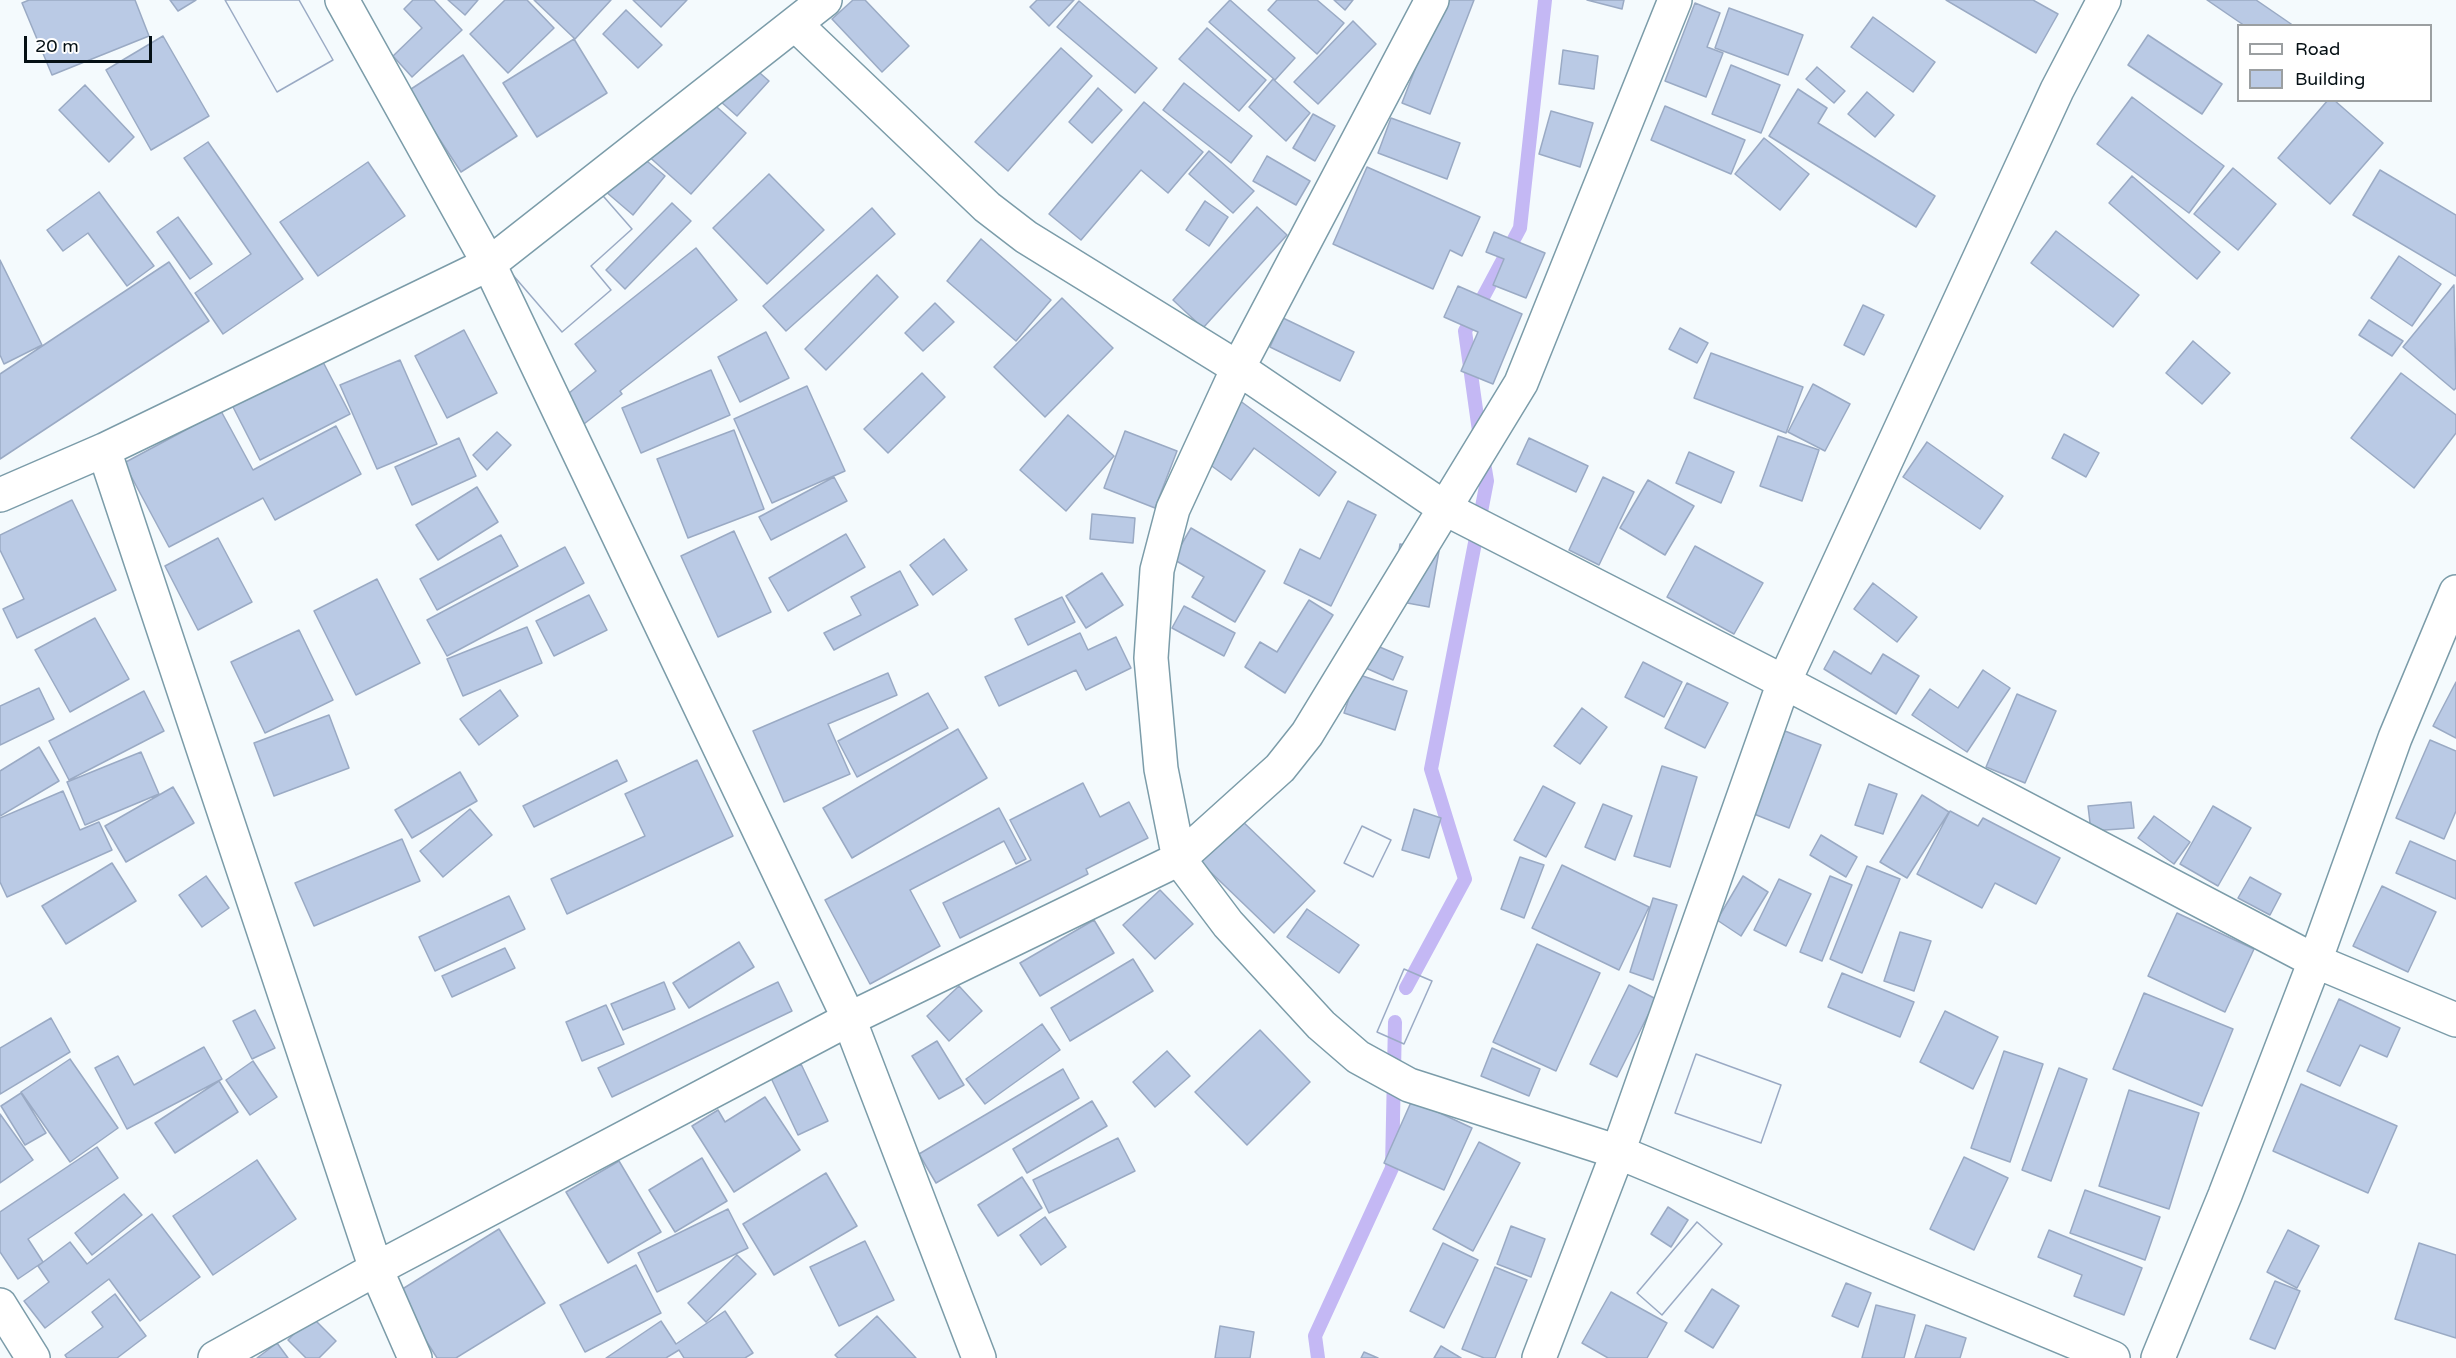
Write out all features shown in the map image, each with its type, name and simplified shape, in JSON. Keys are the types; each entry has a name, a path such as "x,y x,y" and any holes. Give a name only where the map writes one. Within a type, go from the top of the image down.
{"street":[{"path":"342,0 489,264 849,1019 979,1358"},
{"path":"0,495 104,450 489,264 825,0"},
{"path":"1432,0 1238,369 1173,509 1157,570 1151,658 1161,769 1179,859 1228,924 1321,1025 1358,1057 1409,1085 1618,1152 2113,1358"},
{"path":"215,1358 376,1269 849,1019 1179,859 1280,768 1307,734 1521,384 1675,0"},
{"path":"1539,1358 1618,1152 1784,682 2057,90 2104,0"},
{"path":"795,24 987,207 1026,237 1238,369 1446,509 1784,682 2315,961 2456,1020"},
{"path":"104,450 376,1269 415,1358"},
{"path":"2158,1358 2225,1195 2315,961 2395,738 2456,592"},
{"path":"0,1305 33,1358"}],"building":[{"path":"29,0 135,0 149,36 52,75 22,3"},
{"path":"170,0 196,0 178,11"},
{"path":"225,0 299,0 333,60 277,92"},
{"path":"225,0 299,0 333,60 277,92"},
{"path":"413,0 434,0 462,30 412,77 393,56 422,28 404,9"},
{"path":"448,0 478,0 465,15"},
{"path":"505,0 527,0 554,28 508,73 470,34"},
{"path":"534,0 611,0 575,39"},
{"path":"633,0 687,0 661,27"},
{"path":"853,0 865,0 909,46 882,72 832,19"},
{"path":"1037,0 1074,0 1049,26 1030,7"},
{"path":"1230,0 1295,58 1275,80 1209,22"},
{"path":"1277,0 1317,0 1344,23 1317,54 1268,10"},
{"path":"1334,0 1353,0 1345,10"},
{"path":"1442,0 1474,0 1430,114 1402,103"},
{"path":"1587,0 1624,0 1622,9"},
{"path":"1946,0 2033,0 2058,14 2036,53"},
{"path":"2207,0 2256,0 2291,24 2242,24"},
{"path":"1079,1 1157,68 1135,93 1057,27"},
{"path":"1695,3 1720,13 1707,47 1723,53 1706,97 1665,81"},
{"path":"1729,8 1803,35 1788,75 1715,48"},
{"path":"626,10 662,45 638,68 603,34"},
{"path":"1873,17 1935,62 1913,92 1851,47"},
{"path":"1353,21 1376,44 1318,104 1294,82"},
{"path":"1207,28 1266,80 1239,111 1179,59"},
{"path":"2148,35 2222,84 2202,114 2128,65"},
{"path":"163,36 209,116 151,150 106,70"},
{"path":"574,39 607,93 537,137 503,83"},
{"path":"1061,48 1092,76 1008,171 975,142"},
{"path":"1563,50 1598,56 1594,89 1559,84"},
{"path":"463,55 517,136 461,172 408,91"},
{"path":"744,59 769,81 737,116 712,94"},
{"path":"1731,65 1780,85 1761,133 1712,114"},
{"path":"1817,67 1845,91 1834,103 1806,79"},
{"path":"1273,79 1310,113 1286,141 1249,107"},
{"path":"1184,83 1252,136 1231,163 1163,110"},
{"path":"85,85 134,137 109,162 59,110"},
{"path":"1098,88 1122,110 1092,143 1069,122"},
{"path":"1798,89 1827,108 1818,123 1935,196 1916,227 1769,136"},
{"path":"700,92 746,133 691,194 646,154"},
{"path":"1867,92 1894,115 1875,137 1848,114"},
{"path":"2132,97 2224,166 2189,213 2097,144"},
{"path":"1144,102 1203,152 1168,193 1141,170 1081,240 1049,214"},
{"path":"2326,102 2336,102 2383,143 2330,204 2278,158"},
{"path":"1665,106 1745,140 1731,174 1651,140"},
{"path":"1551,111 1593,123 1580,167 1539,154"},
{"path":"1313,114 1335,126 1315,161 1293,148"},
{"path":"1391,118 1460,143 1447,179 1378,153"},
{"path":"1764,138 1809,174 1780,210 1735,174"},
{"path":"208,142 303,279 223,334 195,293 251,254 184,158"},
{"path":"1209,151 1254,191 1233,213 1189,174"},
{"path":"636,152 665,176 633,215 605,191"},
{"path":"1267,156 1310,181 1296,205 1253,181"},
{"path":"368,162 405,216 318,276 280,222"},
{"path":"1367,167 1480,217 1462,256 1450,250 1433,289 1333,244"},
{"path":"2233,168 2276,204 2238,250 2194,214"},
{"path":"2380,170 2456,215 2456,276 2353,215"},
{"path":"769,174 824,230 767,284 713,228"},
{"path":"2132,176 2220,252 2197,279 2109,203"},
{"path":"590,181 632,229 591,266 611,290 562,332 500,260"},
{"path":"590,181 632,229 591,266 611,290 562,332 500,260"},
{"path":"99,192 154,266 127,286 88,233 63,251 47,230"},
{"path":"1205,201 1228,217 1209,246 1186,230"},
{"path":"672,203 691,221 625,289 606,270"},
{"path":"1257,207 1287,235 1203,328 1173,300"},
{"path":"872,208 895,234 786,331 763,306"},
{"path":"178,217 212,264 190,279 157,232"},
{"path":"2056,231 2139,295 2113,327 2031,263"},
{"path":"1494,232 1545,253 1526,298 1493,285 1504,259 1486,252"},
{"path":"981,239 1051,300 1016,341 947,281"},
{"path":"696,248 737,300 620,391 622,394 584,424 563,398 596,371 575,344"},
{"path":"2399,256 2441,284 2412,326 2371,298"},
{"path":"0,260 42,345 4,364 0,355"},
{"path":"169,262 209,321 0,459 0,374"},
{"path":"877,275 898,297 826,370 805,349"},
{"path":"2454,285 2456,388 2454,390 2403,347"},
{"path":"1458,286 1522,314 1493,384 1461,371 1478,332 1444,317"},
{"path":"1062,298 1113,348 1045,417 994,367"},
{"path":"935,303 954,322 923,351 905,333"},
{"path":"1863,305 1884,315 1864,355 1844,345"},
{"path":"1283,318 1354,352 1340,381 1270,347"},
{"path":"2369,320 2403,341 2392,356 2359,335"},
{"path":"1680,328 1708,343 1697,363 1669,349"},
{"path":"464,330 497,393 447,418 415,356"},
{"path":"766,332 789,378 740,402 718,357"},
{"path":"2193,341 2230,373 2202,404 2166,373"},
{"path":"1711,353 1803,387 1786,433 1694,398"},
{"path":"322,360 350,414 260,460 232,405"},
{"path":"400,360 437,444 377,469 340,385"},
{"path":"711,370 730,415 641,453 622,408"},
{"path":"922,373 945,397 888,453 864,429"},
{"path":"2401,373 2456,415 2456,433 2414,488 2351,438"},
{"path":"1813,384 1850,404 1825,451 1788,432"},
{"path":"807,386 845,471 772,503 734,419"},
{"path":"1239,400 1336,472 1319,496 1254,448 1231,480 1198,456"},
{"path":"221,411 253,470 336,426 361,474 275,520 263,498 169,547 124,463"},
{"path":"1068,415 1114,456 1066,511 1020,470"},
{"path":"734,430 764,509 688,538 657,459"},
{"path":"1125,431 1177,451 1155,508 1104,488"},
{"path":"497,432 511,445 487,470 473,455"},
{"path":"2064,434 2099,453 2086,477 2052,458"},
{"path":"1778,436 1819,450 1802,501 1760,486"},
{"path":"459,438 476,476 412,505 395,467"},
{"path":"1529,438 1588,466 1576,492 1517,464"},
{"path":"1927,442 2003,496 1980,529 1903,477"},
{"path":"1689,452 1734,472 1721,503 1676,483"},
{"path":"834,477 847,501 771,540 759,517"},
{"path":"1603,477 1634,492 1599,565 1569,550"},
{"path":"1648,480 1694,506 1665,555 1620,528"},
{"path":"477,487 498,522 438,560 416,525"},
{"path":"72,500 116,590 17,638 3,609 24,599 0,550 0,535"},
{"path":"1348,501 1376,515 1331,606 1284,583 1300,549 1320,559"},
{"path":"1092,514 1135,518 1133,543 1090,539"},
{"path":"1191,528 1265,571 1235,622 1192,597 1204,577 1173,559"},
{"path":"734,531 771,612 718,637 681,556"},
{"path":"846,534 865,567 788,611 769,578"},
{"path":"501,535 518,566 437,610 420,579"},
{"path":"218,538 252,602 198,630 165,566"},
{"path":"944,539 967,570 933,595 910,565"},
{"path":"1400,544 1439,551 1429,607 1391,600"},
{"path":"1695,546 1763,583 1734,634 1667,597"},
{"path":"565,547 584,583 447,656 427,620"},
{"path":"900,571 918,605 834,650 824,633 861,615 851,597"},
{"path":"1102,573 1123,605 1086,628 1066,596"},
{"path":"377,579 420,663 356,695 314,611"},
{"path":"1873,583 1917,617 1897,642 1854,609"},
{"path":"589,595 607,630 554,656 536,621"},
{"path":"1062,597 1075,622 1028,645 1015,619"},
{"path":"1309,600 1333,615 1285,693 1245,667 1260,642 1277,652"},
{"path":"1184,606 1235,633 1224,656 1172,628"},
{"path":"95,618 129,679 70,712 35,650"},
{"path":"527,627 542,663 463,696 447,659"},
{"path":"299,630 333,700 265,733 231,662"},
{"path":"1080,633 1088,650 1116,637 1131,668 1086,690 1076,670 999,706 985,677"},
{"path":"1368,642 1403,657 1393,680 1359,665"},
{"path":"1834,651 1871,674 1883,654 1919,676 1896,714 1824,669"},
{"path":"1643,662 1682,682 1664,717 1625,697"},
{"path":"1983,670 2010,688 1967,752 1912,715 1930,689 1958,708"},
{"path":"888,673 897,695 828,724 850,774 784,802 753,731"},
{"path":"1357,674 1407,691 1395,730 1344,713"},
{"path":"2456,682 2456,738 2433,726"},
{"path":"1687,683 1728,703 1705,748 1665,728"},
{"path":"39,688 54,719 0,745 0,706"},
{"path":"500,690 518,716 479,745 460,719"},
{"path":"144,691 164,731 69,780 49,741"},
{"path":"928,693 948,728 857,777 838,741"},
{"path":"2017,694 2056,711 2025,783 1986,767"},
{"path":"1582,708 1607,727 1580,764 1554,746"},
{"path":"329,715 349,768 274,796 254,743"},
{"path":"958,729 987,778 852,858 823,808"},
{"path":"1785,731 1821,745 1789,828 1754,814"},
{"path":"2430,740 2456,751 2456,811 2444,839 2396,818"},
{"path":"39,747 59,781 0,816 0,771"},
{"path":"141,752 159,794 85,825 67,782"},
{"path":"617,760 627,781 534,827 523,806"},
{"path":"697,760 733,836 567,914 551,879 645,836 625,794"},
{"path":"1662,766 1697,777 1670,867 1634,856"},
{"path":"460,772 477,801 412,838 395,810"},
{"path":"1083,783 1100,817 1129,802 1148,838 1086,869 1088,874 960,938 943,903 1031,860 1010,820"},
{"path":"1869,784 1897,794 1883,834 1855,825"},
{"path":"1543,786 1575,803 1546,857 1514,840"},
{"path":"173,787 194,823 126,862 105,826"},
{"path":"63,791 80,830 99,822 112,850 7,897 0,882 0,818"},
{"path":"1922,795 1949,812 1907,878 1880,862"},
{"path":"2131,802 2134,828 2091,831 2088,806"},
{"path":"1603,804 1632,816 1615,860 1585,847"},
{"path":"2213,806 2251,828 2218,886 2180,864"},
{"path":"999,808 1026,859 1016,864 1004,841 910,890 940,946 870,984 825,900"},
{"path":"470,809 492,835 443,877 420,851"},
{"path":"1414,809 1441,818 1429,858 1402,850"},
{"path":"1950,811 1978,826 1983,818 2060,858 2036,904 1995,883 1982,908 1917,874"},
{"path":"2154,816 2190,842 2174,864 2138,838"},
{"path":"1239,818 1315,891 1274,933 1199,861"},
{"path":"1362,826 1391,840 1373,877 1344,863"},
{"path":"1362,826 1391,840 1373,877 1344,863"},
{"path":"1821,835 1857,857 1846,877 1810,855"},
{"path":"402,839 420,881 314,926 295,883"},
{"path":"2410,841 2456,861 2456,899 2396,873"},
{"path":"1520,857 1544,865 1524,918 1501,909"},
{"path":"112,863 136,901 66,944 42,906"},
{"path":"1562,865 1649,907 1619,970 1532,928"},
{"path":"1867,866 1900,879 1862,973 1830,959"},
{"path":"206,876 229,908 202,927 179,895"},
{"path":"1743,876 1768,892 1741,936 1717,920"},
{"path":"1830,876 1852,885 1822,961 1800,952"},
{"path":"2250,877 2281,894 2270,915 2238,898"},
{"path":"1779,879 1811,894 1786,946 1754,930"},
{"path":"2382,886 2436,912 2408,972 2353,946"},
{"path":"1160,890 1193,924 1155,959 1123,925"},
{"path":"509,896 525,929 435,971 419,937"},
{"path":"1653,898 1677,905 1653,980 1630,972"},
{"path":"1307,909 1359,945 1339,973 1287,937"},
{"path":"2177,913 2254,949 2225,1012 2148,976"},
{"path":"1094,920 1114,953 1040,996 1020,963"},
{"path":"1900,932 1931,941 1914,991 1884,981"},
{"path":"739,942 754,967 689,1008 673,983"},
{"path":"1537,944 1600,973 1556,1071 1493,1042"},
{"path":"505,948 515,968 452,997 442,976"},
{"path":"1133,959 1153,991 1070,1041 1051,1008"},
{"path":"1404,969 1432,981 1404,1044 1377,1032"},
{"path":"1404,969 1432,981 1404,1044 1377,1032"},
{"path":"1842,973 1914,1002 1900,1037 1828,1007"},
{"path":"664,982 675,1009 623,1030 611,1004"},
{"path":"778,982 792,1011 612,1097 598,1068"},
{"path":"1629,985 1656,999 1617,1077 1590,1064"},
{"path":"959,986 982,1011 949,1041 927,1016"},
{"path":"2144,993 2233,1029 2202,1106 2113,1069"},
{"path":"2339,999 2400,1028 2387,1057 2360,1045 2340,1086 2307,1071"},
{"path":"606,1005 624,1044 582,1061 566,1022"},
{"path":"255,1010 275,1048 252,1059 233,1021"},
{"path":"1945,1011 1998,1037 1973,1089 1920,1062"},
{"path":"51,1018 70,1052 0,1094 0,1048"},
{"path":"1042,1024 1060,1050 985,1104 966,1079"},
{"path":"1260,1030 1310,1082 1247,1145 1195,1092"},
{"path":"937,1041 964,1085 939,1099 912,1056"},
{"path":"204,1047 222,1079 127,1129 95,1068 118,1056 134,1085"},
{"path":"1492,1048 1540,1069 1529,1096 1481,1076"},
{"path":"1167,1051 1190,1076 1155,1107 1133,1082"},
{"path":"2004,1051 2043,1064 2010,1162 1971,1148"},
{"path":"1696,1054 1781,1085 1761,1143 1675,1113"},
{"path":"1696,1054 1781,1085 1761,1143 1675,1113"},
{"path":"70,1059 118,1128 70,1162 21,1092"},
{"path":"253,1061 277,1097 250,1115 226,1080"},
{"path":"801,1064 828,1121 798,1135 771,1078"},
{"path":"2059,1068 2087,1079 2051,1181 2022,1170"},
{"path":"1063,1069 1079,1098 936,1183 919,1154"},
{"path":"219,1081 238,1112 175,1153 155,1123"},
{"path":"2301,1084 2397,1126 2368,1193 2273,1151"},
{"path":"2129,1090 2199,1113 2169,1209 2099,1186"},
{"path":"21,1093 46,1133 25,1145 1,1106"},
{"path":"765,1097 800,1150 734,1192 692,1126 718,1110 725,1122"},
{"path":"1412,1100 1472,1128 1444,1190 1384,1163"},
{"path":"1092,1101 1107,1126 1027,1173 1013,1149"},
{"path":"0,1114 33,1160 0,1183"},
{"path":"1118,1138 1135,1171 1049,1213 1033,1180"},
{"path":"1479,1142 1520,1163 1473,1251 1433,1229"},
{"path":"97,1147 118,1178 28,1239 43,1262 18,1279 0,1252 0,1212"},
{"path":"1964,1157 2008,1178 1974,1250 1930,1229"},
{"path":"702,1158 727,1201 675,1232 649,1190"},
{"path":"257,1160 296,1219 213,1275 173,1216"},
{"path":"619,1161 661,1232 608,1263 566,1192"},
{"path":"826,1173 857,1226 774,1275 743,1224"},
{"path":"1022,1177 1042,1208 998,1236 978,1205"},
{"path":"2085,1190 2160,1217 2145,1260 2070,1233"},
{"path":"124,1194 142,1215 92,1255 75,1233"},
{"path":"1668,1207 1688,1220 1671,1247 1651,1234"},
{"path":"728,1209 748,1248 657,1292 638,1253"},
{"path":"152,1214 200,1277 140,1321 109,1279 45,1328 24,1301 49,1282 38,1266 70,1242 87,1264"},
{"path":"1045,1217 1066,1247 1041,1265 1020,1235"},
{"path":"1697,1222 1722,1244 1662,1315 1637,1293"},
{"path":"1697,1222 1722,1244 1662,1315 1637,1293"},
{"path":"1511,1226 1545,1239 1531,1277 1497,1264"},
{"path":"499,1229 545,1303 456,1358 437,1358 396,1293"},
{"path":"2049,1230 2142,1268 2124,1315 2074,1296 2082,1275 2038,1257"},
{"path":"2288,1230 2319,1246 2297,1288 2267,1272"},
{"path":"865,1241 894,1300 839,1326 810,1267"},
{"path":"1443,1243 1478,1260 1444,1328 1410,1311"},
{"path":"2419,1243 2456,1255 2456,1338 2395,1319"},
{"path":"737,1255 756,1274 706,1322 688,1303"},
{"path":"636,1265 661,1313 585,1352 560,1305"},
{"path":"1495,1267 1527,1280 1495,1358 1484,1358 1462,1349"},
{"path":"2275,1281 2300,1291 2275,1349 2250,1339"},
{"path":"1846,1283 1871,1293 1858,1327 1832,1316"},
{"path":"1712,1289 1739,1306 1713,1348 1685,1331"},
{"path":"1611,1292 1667,1323 1647,1358 1608,1358 1582,1343"},
{"path":"115,1294 146,1336 117,1358 67,1358 65,1355 103,1327 92,1312"},
{"path":"1876,1305 1915,1315 1904,1358 1862,1358"},
{"path":"725,1311 753,1353 745,1358 684,1358 679,1350 666,1358 606,1358 661,1321 676,1344"},
{"path":"311,1316 336,1341 319,1358 306,1358 288,1340"},
{"path":"877,1316 916,1358 838,1358 835,1355"},
{"path":"1926,1325 1966,1338 1960,1358 1915,1358"},
{"path":"1220,1326 1254,1332 1250,1358 1215,1358"},
{"path":"277,1343 288,1358 257,1358"},
{"path":"1441,1346 1461,1358 1434,1358"},
{"path":"1364,1352 1378,1358 1361,1358"}],"waterway":[{"path":"1480,438 1465,331 1520,228 1545,0"},
{"path":"1406,988 1465,879 1431,769 1487,481 1483,457"},
{"path":"1318,1358 1315,1336 1392,1168 1395,1022"}]}
